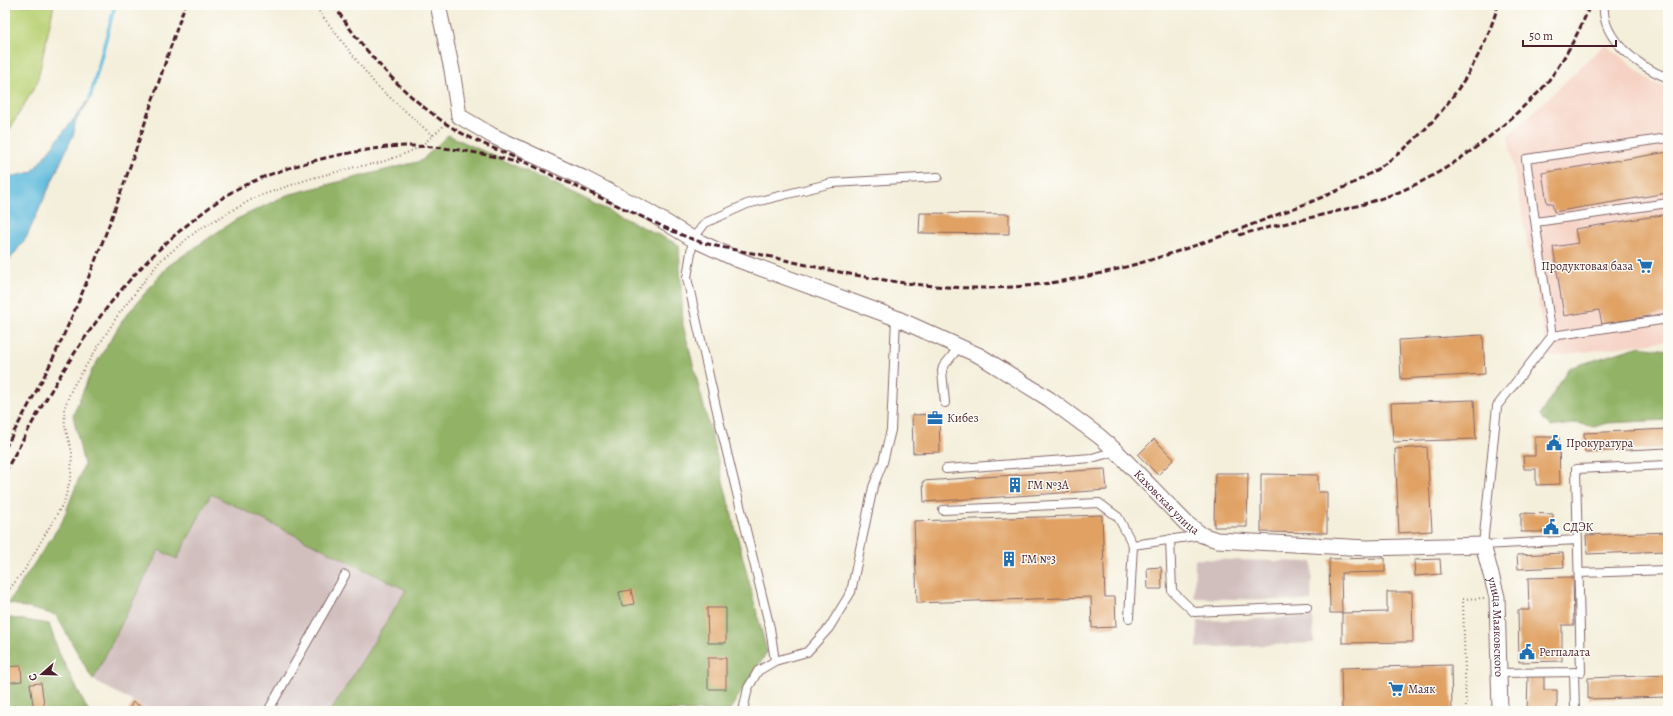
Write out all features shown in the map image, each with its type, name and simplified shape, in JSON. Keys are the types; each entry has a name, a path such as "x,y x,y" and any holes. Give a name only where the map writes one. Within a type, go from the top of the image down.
{"street":[{"path":"438,5 452,70 459,116"},
{"name":"Каховская улица","path":"459,116 493,136 583,178 640,208 693,239 736,259 896,318 980,356 1049,399 1116,451 1186,523 1202,535 1217,540 1367,548 1483,545"},
{"name":"улица Маяковского","path":"1483,545 1497,597 1500,711"}],"lane":[{"path":"1604,5 1607,26 1615,42 1646,68 1668,78"},
{"path":"1552,336 1526,159 1668,138"},
{"path":"775,662 770,628 719,420 687,278 693,239 704,223 755,202 832,183 938,177"},
{"path":"1536,222 1668,203"},
{"path":"742,711 748,688 758,671 775,662 806,652 828,628 851,592 873,487 883,462 891,430 896,318"},
{"path":"1578,540 1483,545 1497,406 1552,336 1668,319"},
{"path":"945,404 942,371 943,367 959,347"},
{"path":"946,469 1092,458 1116,451"},
{"path":"1499,673 1581,672 1576,469 1668,465"},
{"path":"943,510 1099,504 1118,517 1133,546 1128,618"},
{"path":"1133,546 1202,535"},
{"path":"1170,539 1172,591 1194,612 1307,607"},
{"path":"1579,573 1668,570"},
{"path":"268,711 345,574"},
{"path":"1574,672 1575,711"}],"path":[{"path":"314,5 375,84 433,136"},
{"path":"5,595 25,569 64,502 71,477 72,452 65,427 64,409 72,388 118,315 160,261 198,230 256,197 309,179 354,167 379,163 420,147 459,116"},
{"path":"1466,711 1463,599 1497,597"}],"shaded area":[{"path":"1605,44 1653,83 1668,87 1668,342 1663,341 1548,357 1508,136"},
{"path":"211,494 407,591 331,711 151,711 93,680 159,550 177,559"},
{"path":"1195,559 1312,562 1311,601 1194,598"},
{"path":"1313,617 1314,643 1197,648 1198,621"}],"green space":[{"path":"5,5 54,5 37,83 5,137"},
{"path":"448,135 559,186 679,245 683,325 767,652 729,711 331,711 406,590 211,494 177,559 159,550 93,680 56,615 8,603 62,522 84,465 73,415 92,370 124,318 168,266 235,220 287,195 421,161"},
{"path":"1640,346 1668,350 1668,420 1607,423 1594,427 1578,423 1551,427 1540,415 1569,368"},
{"path":"5,617 49,624 59,653 88,711 5,711"}],"water":[{"path":"92,96 75,122 74,133 26,238 5,266 5,178 32,172"}],"building":[{"path":"1668,152 1667,193 1554,212 1552,203 1547,203 1542,173"},
{"path":"920,213 1009,214 1009,234 919,233"},
{"path":"1668,214 1668,313 1602,324 1599,310 1564,316 1553,247 1578,243 1575,229"},
{"path":"1483,335 1485,374 1401,379 1399,340"},
{"path":"1474,400 1476,439 1393,442 1391,403"},
{"path":"939,414 940,452 913,453 912,415"},
{"path":"1668,429 1668,448 1585,452 1584,433"},
{"path":"1535,437 1559,437 1560,484 1536,485 1536,469 1524,469 1523,456 1535,456"},
{"path":"1154,439 1174,459 1158,475 1138,455"},
{"path":"1427,447 1432,531 1399,533 1395,449"},
{"name":"ГМ №3А","path":"1105,469 1107,490 924,502 923,481"},
{"path":"1215,473 1248,473 1247,527 1214,527"},
{"path":"1261,474 1318,475 1318,492 1327,492 1327,533 1261,532"},
{"path":"1521,513 1553,514 1553,532 1521,532"},
{"name":"ГМ №3","path":"1102,515 1105,597 1115,597 1116,627 1092,628 1091,597 917,603 914,521"},
{"path":"1668,532 1668,551 1587,554 1586,535"},
{"path":"1563,553 1564,567 1518,569 1517,555"},
{"path":"1385,558 1385,572 1341,573 1342,613 1330,613 1329,559"},
{"path":"1440,559 1441,574 1415,576 1414,560"},
{"path":"1161,567 1162,589 1148,589 1147,568"},
{"path":"1573,577 1574,625 1562,625 1562,661 1519,662 1518,610 1529,610 1528,578"},
{"path":"631,590 634,604 622,606 619,592"},
{"path":"1387,592 1412,592 1413,642 1342,643 1342,613 1387,612"},
{"path":"707,608 726,608 726,643 708,643"},
{"path":"708,658 726,658 726,689 708,689"},
{"name":"Маяк","path":"1451,665 1452,711 1342,711 1341,668"},
{"path":"21,666 22,681 5,683 5,667"},
{"path":"1528,675 1544,675 1544,690 1557,690 1557,711 1527,711"},
{"path":"1668,675 1668,697 1588,699 1588,678"},
{"path":"41,683 45,711 34,711 30,684"},
{"path":"133,702 149,711 128,711"}],"waterway":[{"path":"90,98 115,5"}],"railway":[{"path":"5,448 51,362 99,252 129,170 185,5"},
{"path":"334,5 357,38 384,70 413,98 445,123 476,141 678,233 711,245 849,274 927,285 980,288 1017,287 1091,276 1164,256 1235,231 1325,196 1357,181 1404,149 1445,107 1477,58 1489,32 1498,5"},
{"path":"1239,235 1335,212 1391,195 1427,179 1462,157 1494,133 1544,87 1571,46 1590,5"},
{"path":"5,472 63,371 107,308 131,279 158,251 198,216 235,190 272,174 313,161 339,155 391,147 422,146 450,149 478,153 519,163"}],"place":[{"name":"Продуктовая база","path":"1645,266"},
{"name":"Кибез","path":"935,418"},
{"name":"Прокуратура","path":"1554,443"},
{"name":"ГМ №3А","path":"1015,485"},
{"name":"СДЭК","path":"1551,527"},
{"name":"ГМ №3","path":"1009,559"},
{"name":"Регпалата","path":"1527,652"},
{"name":"Маяк","path":"1396,689"}]}
